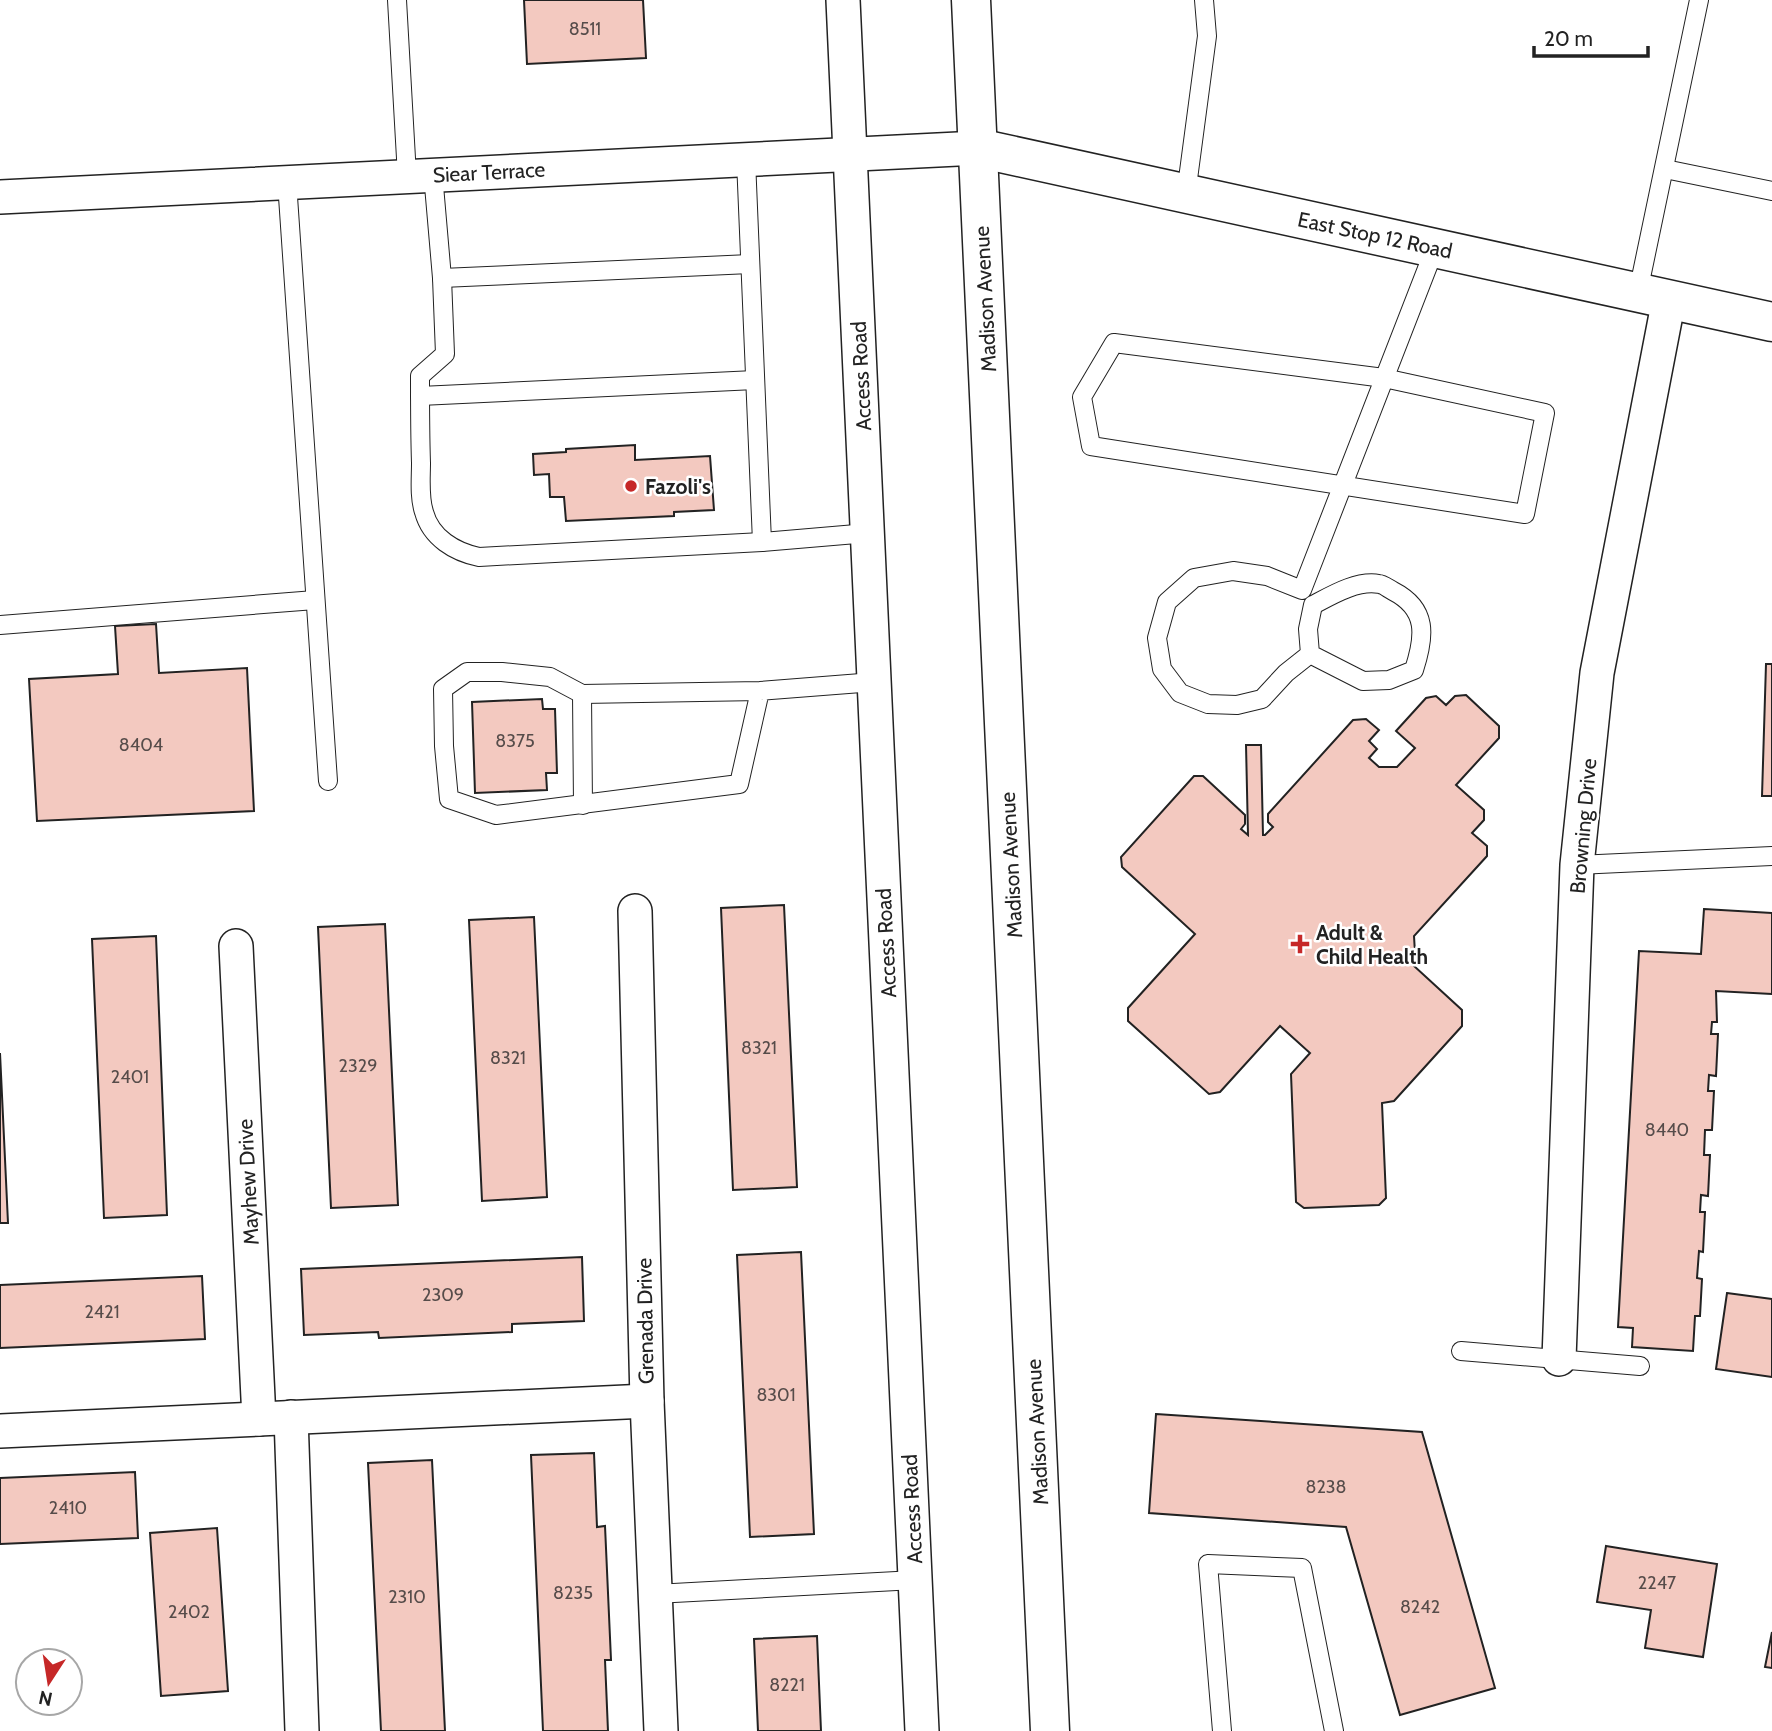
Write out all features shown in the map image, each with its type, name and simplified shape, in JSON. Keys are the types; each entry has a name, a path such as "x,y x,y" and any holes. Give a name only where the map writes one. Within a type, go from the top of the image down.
{"main road":[{"name":"Madison Avenue","path":"971,0 1050,1731"},
{"name":"East Stop 12 Road","path":"978,148 1772,322"}],"street":[{"name":"Access Road","path":"843,0 922,1731"},
{"name":"Siear Terrace","path":"0,197 978,148"},
{"name":"Browning Drive","path":"1559,1359 1577,865 1597,673 1654,296"},
{"name":"Grenada Drive","path":"635,911 647,1401 661,1731"},
{"name":"Mayhew Drive","path":"236,946 302,1731"},
{"path":"0,1431 647,1401"}],"lane":[{"path":"397,0 420,175 442,278 445,354 420,376 420,396 424,512 431,527 446,544 462,554 480,556 761,542 868,533"},
{"path":"1186,194 1207,36 1205,0"},
{"path":"1654,296 1664,169 1699,0"},
{"path":"746,160 761,542"},
{"path":"1664,169 1771,186"},
{"path":"287,182 328,781"},
{"path":"1302,590 1435,248"},
{"path":"442,278 750,264"},
{"path":"1114,344 1384,378 1545,412 1525,514 1342,486 1091,446 1082,397 1114,344"},
{"path":"420,396 755,380"},
{"path":"1233,571 1267,576 1302,590 1313,605 1308,629 1310,654 1286,673 1262,699 1237,705 1208,704 1180,693 1162,669 1157,638 1167,602 1194,578 1233,571"},
{"path":"1310,654 1363,681 1389,680 1414,670 1420,650 1422,623 1408,599 1379,583 1345,588 1313,605"},
{"path":"0,625 315,600"},
{"path":"760,691 739,784 496,815 449,799 444,746 443,689 467,672 502,671 550,677 582,694 760,691 874,682"},
{"path":"582,694 583,805"},
{"path":"1577,865 1772,856"},
{"path":"1461,1351 1640,1366"},
{"path":"1222,1731 1208,1564 1301,1567 1334,1731"},
{"path":"655,1594 915,1580"}],"building":[{"path":"524,0 643,0 646,58 527,64"},
{"name":"Fazoli's","path":"635,445 635,460 710,456 714,510 674,512 674,516 566,521 564,497 550,497 549,474 534,475 533,454"},
{"path":"156,624 159,673 247,668 254,811 37,821 29,679 118,674 115,626"},
{"path":"1766,664 1772,664 1772,796 1762,796"},
{"name":"Adult & Child Health","path":"1466,695 1499,726 1499,738 1456,785 1484,810 1484,820 1472,833 1487,846 1487,856 1414,936 1415,953 1402,955 1462,1010 1462,1026 1394,1101 1382,1103 1386,1198 1379,1205 1304,1208 1296,1202 1291,1074 1310,1053 1280,1026 1220,1092 1209,1094 1128,1021 1128,1008 1195,934 1122,867 1121,857 1194,776 1203,776 1245,815 1245,824 1241,829 1248,835 1246,745 1261,745 1265,835 1273,827 1268,822 1268,814 1353,720 1366,719 1379,730 1369,741 1377,749 1369,758 1379,767 1397,767 1415,748 1396,731 1426,698 1436,696 1446,705 1455,696"},
{"path":"542,699 543,709 555,709 557,773 546,773 547,790 475,793 472,702"},
{"path":"784,905 797,1187 733,1190 721,908"},
{"path":"1704,909 1772,913 1772,994 1716,991 1717,1022 1712,1022 1711,1034 1718,1034 1716,1076 1709,1075 1708,1091 1714,1091 1712,1130 1705,1130 1704,1155 1710,1155 1708,1196 1701,1195 1700,1212 1705,1212 1703,1252 1699,1251 1697,1278 1702,1279 1700,1316 1695,1316 1693,1351 1632,1347 1633,1328 1618,1327 1639,951 1701,954"},
{"path":"534,917 547,1197 482,1201 469,920"},
{"path":"385,924 398,1205 331,1208 318,927"},
{"path":"156,936 167,1215 104,1218 92,939"},
{"path":"0,1053 8,1223 0,1223"},
{"path":"801,1252 814,1534 750,1537 737,1255"},
{"path":"582,1257 584,1321 512,1324 512,1332 379,1338 378,1332 304,1335 301,1269"},
{"path":"202,1276 205,1339 0,1348 0,1285"},
{"path":"1727,1293 1772,1299 1772,1377 1716,1369"},
{"path":"1156,1414 1422,1432 1495,1688 1400,1715 1346,1527 1149,1513"},
{"path":"594,1453 597,1527 605,1526 611,1660 605,1660 608,1731 543,1731 531,1455"},
{"path":"432,1460 445,1731 381,1731 368,1463"},
{"path":"135,1472 138,1538 0,1544 0,1478"},
{"path":"217,1528 228,1691 161,1696 150,1533"},
{"path":"1606,1546 1717,1564 1703,1657 1645,1648 1651,1610 1597,1602"},
{"path":"1772,1632 1772,1668 1765,1667"},
{"path":"817,1636 821,1731 758,1731 754,1639"}],"place":[{"name":"Fazoli's","path":"631,486"},
{"name":"Adult & Child Health","path":"1300,944"}]}
